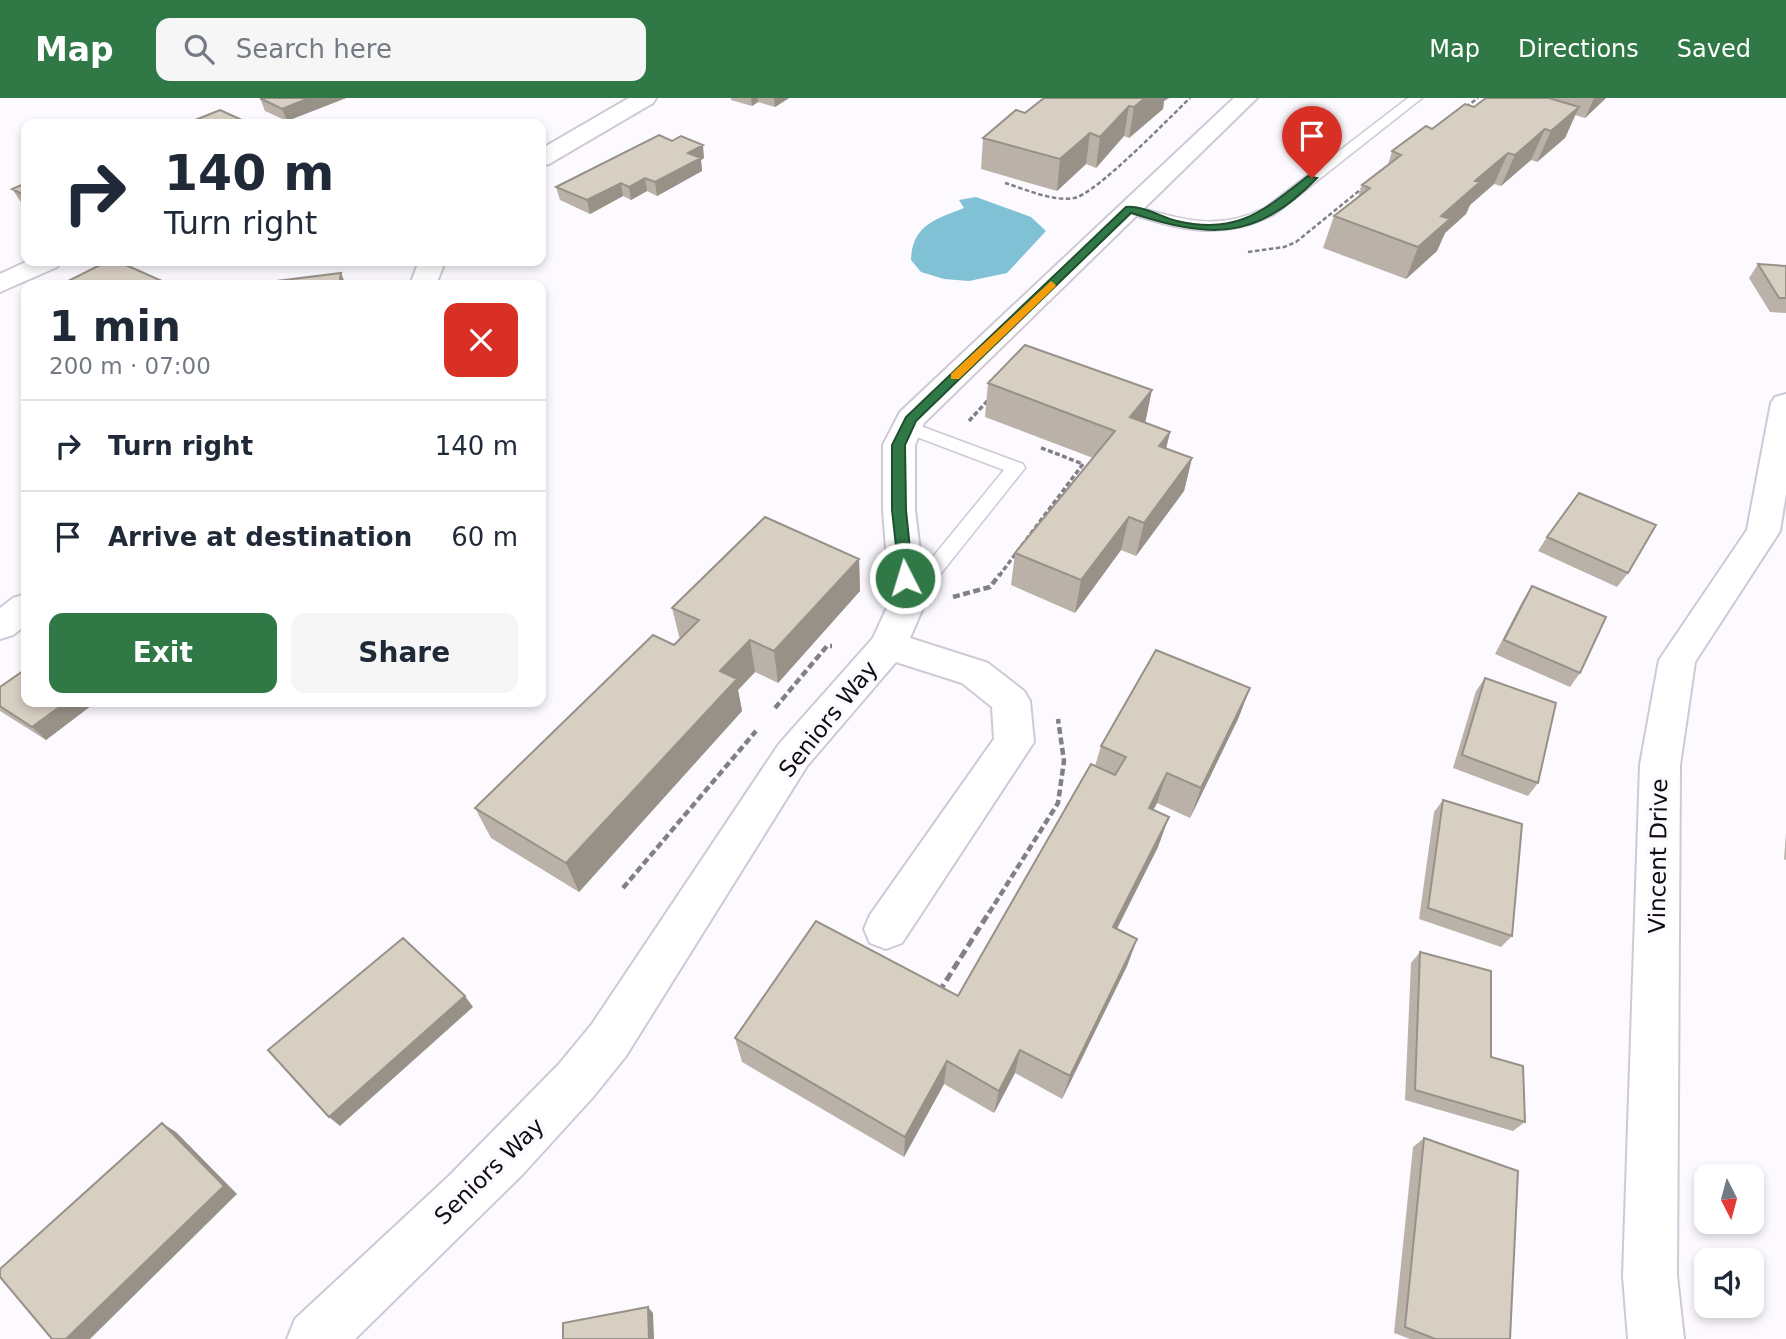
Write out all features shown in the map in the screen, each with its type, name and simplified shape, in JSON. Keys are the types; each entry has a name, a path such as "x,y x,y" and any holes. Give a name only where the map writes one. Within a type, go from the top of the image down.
{"street":[{"path":"546,156 645,98"},
{"name":"Seniors Way","path":"323,1335 541,1121 583,1073 609,1040 793,755 888,646 908,601 899,510 899,445 911,419 1245,98"},
{"path":"0,284 38,266"},
{"name":"Vincent Drive","path":"1656,1339 1650,1276 1660,765 1677,660 1763,531 1786,402"},
{"path":"0,626 21,611"},
{"path":"886,929 1014,742 1011,701 975,673 928,656 888,646"}],"lane":[{"path":"1129,209 1176,224 1209,229 1249,223 1270,211 1416,98"},
{"path":"907,426 1016,468 908,601"}],"path":[{"path":"1004,183 1064,199 1078,198 1102,180 1190,98"}],"water":[{"path":"976,197 1031,217 1046,231 1007,273 969,281 944,279 921,272 911,260 912,248 921,231 935,220 964,208 959,200"}],"building":[{"path":"260,98 309,98 282,109"},
{"path":"1044,98 1145,98 1134,107 1129,106 1100,137 1090,133 1060,159 983,138 1016,110 1025,113"},
{"path":"1486,98 1549,98 1579,107 1551,131 1545,129 1515,155 1508,153 1475,181 1480,182 1441,216 1450,219 1418,247 1334,216 1370,188 1362,185 1401,155 1392,151 1426,126 1432,129 1465,104 1474,107"},
{"path":"220,110 240,119 198,119"},
{"path":"659,135 672,141 681,136 703,145 688,153 701,158 655,182 645,178 629,187 621,183 587,200 556,187"},
{"path":"21,185 21,194 12,189"},
{"path":"1758,264 1786,266 1786,298 1779,298"},
{"path":"98,266 128,266 160,280 70,280"},
{"path":"341,273 340,280 285,280"},
{"path":"1025,345 1152,390 1130,417 1170,432 1159,446 1192,458 1144,523 1129,517 1081,580 1015,553 1115,431 988,383"},
{"path":"1579,493 1656,525 1628,573 1547,537"},
{"path":"765,517 859,559 774,651 750,640 720,671 737,679 566,863 475,808 653,635 674,645 699,620 672,608"},
{"path":"1532,586 1606,617 1580,673 1504,640"},
{"path":"1156,650 1250,688 1201,788 1167,773 1149,808 1169,817 1113,927 1137,939 1070,1076 1020,1050 999,1091 947,1061 905,1137 735,1038 816,921 958,996 1091,764 1115,775 1126,757 1101,746"},
{"path":"21,672 21,707 59,707 32,727 0,706 0,687"},
{"path":"1485,678 1556,703 1538,783 1462,755"},
{"path":"1443,800 1522,824 1512,936 1428,908"},
{"path":"403,938 465,996 329,1117 268,1050"},
{"path":"1420,952 1491,971 1491,1057 1523,1066 1525,1122 1415,1090"},
{"path":"162,1123 224,1186 66,1339 52,1339 0,1277 0,1269"},
{"path":"1424,1138 1518,1171 1510,1339 1435,1339 1405,1327"},
{"path":"648,1307 649,1339 563,1339 563,1323"}],"slow traffic":[{"path":"955,377 1051,285"}],"route":[{"path":"905,578 899,510 899,445 911,419 1129,209 1176,224 1209,229 1249,223 1270,211 1312,178"}]}
